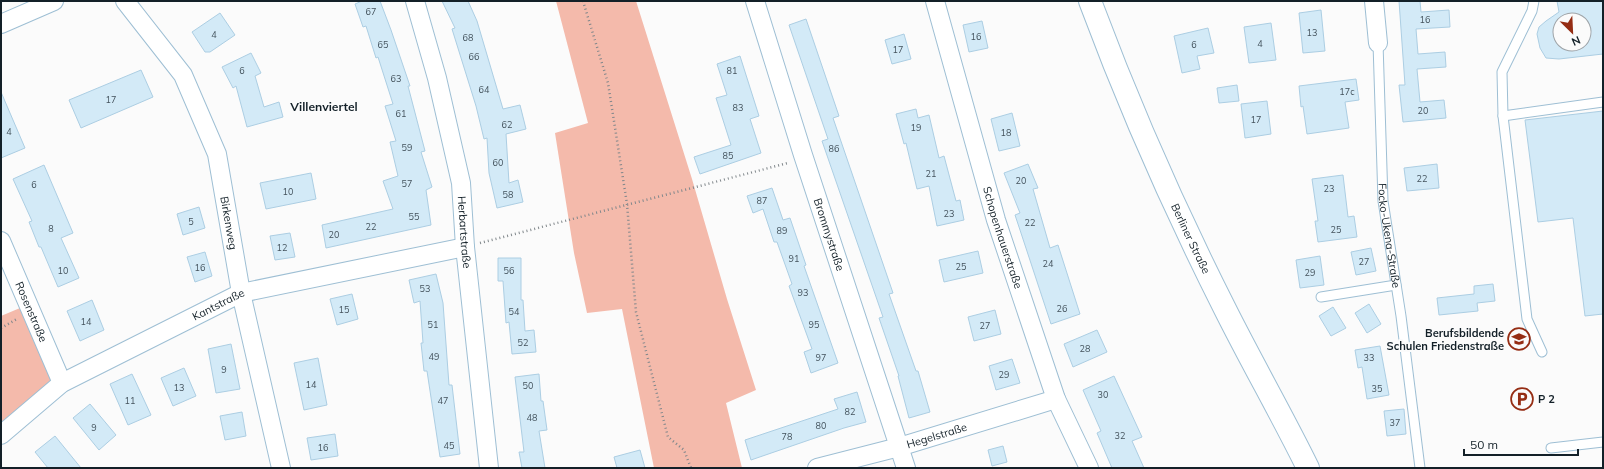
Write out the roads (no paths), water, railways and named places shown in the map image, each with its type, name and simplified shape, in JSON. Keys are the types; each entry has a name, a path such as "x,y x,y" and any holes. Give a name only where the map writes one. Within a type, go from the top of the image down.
{"main road":[{"name":"Berliner Straße","path":"1090,1 1145,136 1190,237 1225,310 1308,468"}],"street":[{"path":"1,24 54,1"},
{"name":"Birkenweg","path":"125,1 183,75 217,154 241,293 281,468"},
{"name":"Herbartstraße","path":"415,1 437,78 461,183 465,247 489,468"},
{"name":"Brommystraße","path":"755,1 803,155 906,468"},
{"name":"Schopenhauerstraße","path":"934,1 996,220 1056,399 1089,468"},
{"name":"Focko-Ukena-Straße","path":"1374,1 1378,43"},
{"name":"Rosenstraße","path":"1,241 62,383"},
{"name":"Kantstraße","path":"1,435 62,383 241,293 465,247"},
{"name":"Hegelstraße","path":"817,468 900,447 1056,399"}],"lane":[{"path":"1534,1 1532,11 1502,72 1503,116 1527,319 1542,352"},
{"name":"Focko-Ukena-Straße","path":"1378,43 1383,201 1396,285 1420,468"},
{"path":"1503,116 1603,102"},
{"path":"1321,297 1396,285"},
{"path":"1551,448 1603,442"}],"place":[{"name":"Berufsbildende Schulen Friedenstraße","path":"1519,339"},
{"name":"P 2","path":"1522,399"}],"district":[{"name":"Villenviertel","path":"324,106"}]}
